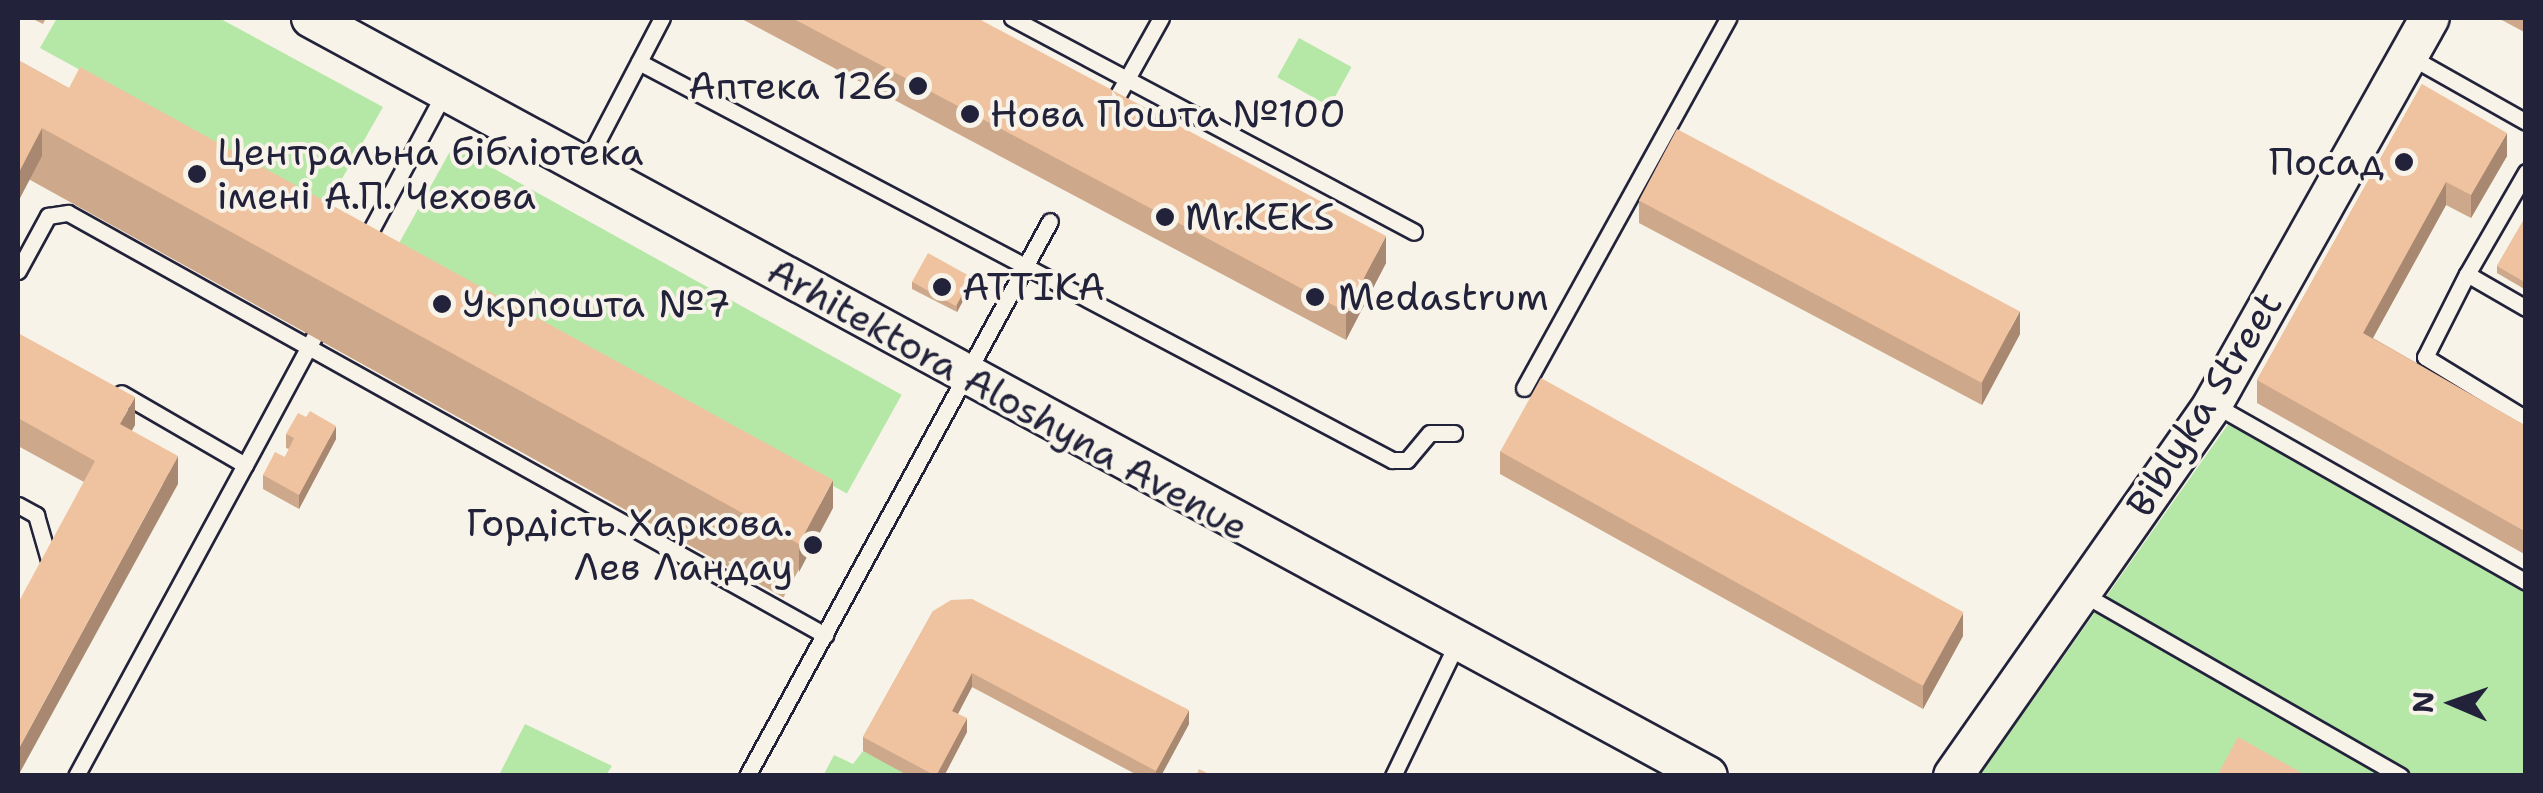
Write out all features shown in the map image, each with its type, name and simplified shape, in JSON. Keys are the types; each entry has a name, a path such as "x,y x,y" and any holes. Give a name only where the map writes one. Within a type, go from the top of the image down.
{"street":[{"name":"Arhitektora Aloshyna Avenue","path":"311,18 1708,776"},
{"name":"Biblyka Street","path":"1954,776 2213,404 2430,18"}],"lane":[{"path":"584,167 662,18"},
{"path":"1012,18 1414,232"},
{"path":"1114,102 1161,18"},
{"path":"1524,388 1728,18"},
{"path":"2409,56 2526,122"},
{"path":"639,62 1392,460 1407,460 1430,433 1454,434"},
{"path":"361,248 445,91"},
{"path":"2526,172 2467,274 2426,357 2526,420"},
{"path":"18,271 48,216 68,213 825,635"},
{"path":"748,776 1050,221"},
{"path":"2467,274 2526,308"},
{"path":"76,776 327,312"},
{"path":"98,381 244,465"},
{"path":"2213,404 2526,582"},
{"path":"18,505 36,514 52,565 44,580"},
{"path":"2081,593 2401,776"},
{"path":"1394,776 1458,643"}],"green space":[{"path":"57,18 219,18 383,107 327,205 40,48"},
{"path":"1299,38 1351,67 1330,106 1277,77"},
{"path":"453,146 902,395 847,494 398,245"},
{"path":"2234,416 2525,582 2525,775 1979,776"},
{"path":"525,724 612,766 606,775 499,775"},
{"path":"863,751 909,775 823,776 834,755 853,764"}],"building":[{"path":"792,18 977,18 1386,236 1346,312"},
{"path":"18,60 69,88 80,67 833,480 799,544 42,128 18,174"},
{"path":"2422,84 2507,133 2471,195 2446,182 2363,333 2526,426 2526,532 2257,380"},
{"path":"1677,129 2020,311 1982,383 1639,201"},
{"path":"2526,216 2526,283 2497,266"},
{"name":"АТТІКА","path":"928,253 972,277 956,306 912,282"},
{"path":"18,333 135,397 120,424 178,456 18,750 18,603 95,461 18,418"},
{"path":"1541,378 1963,612 1923,686 1500,451"},
{"path":"310,411 336,426 299,495 263,475 275,452 285,457 294,438 286,434 298,413 306,417"},
{"path":"972,599 1189,710 1156,771 972,673 952,711 967,718 936,776 863,737 933,611 951,600"},
{"path":"2238,737 2307,776 2217,776"}],"place":[{"name":"Аптека 126","path":"918,86"},
{"name":"Нова Пошта №100","path":"970,114"},
{"name":"Посад","path":"2404,162"},
{"name":"Центральна бібліотека імені А.П. Чехова","path":"197,174"},
{"name":"Mr.KEKS","path":"1165,217"},
{"name":"АТТІКА","path":"942,287"},
{"name":"Medastrum","path":"1315,297"},
{"name":"Укрпошта №7","path":"442,304"},
{"name":"Гордість Харкова. Лев Ландау","path":"813,545"}]}
